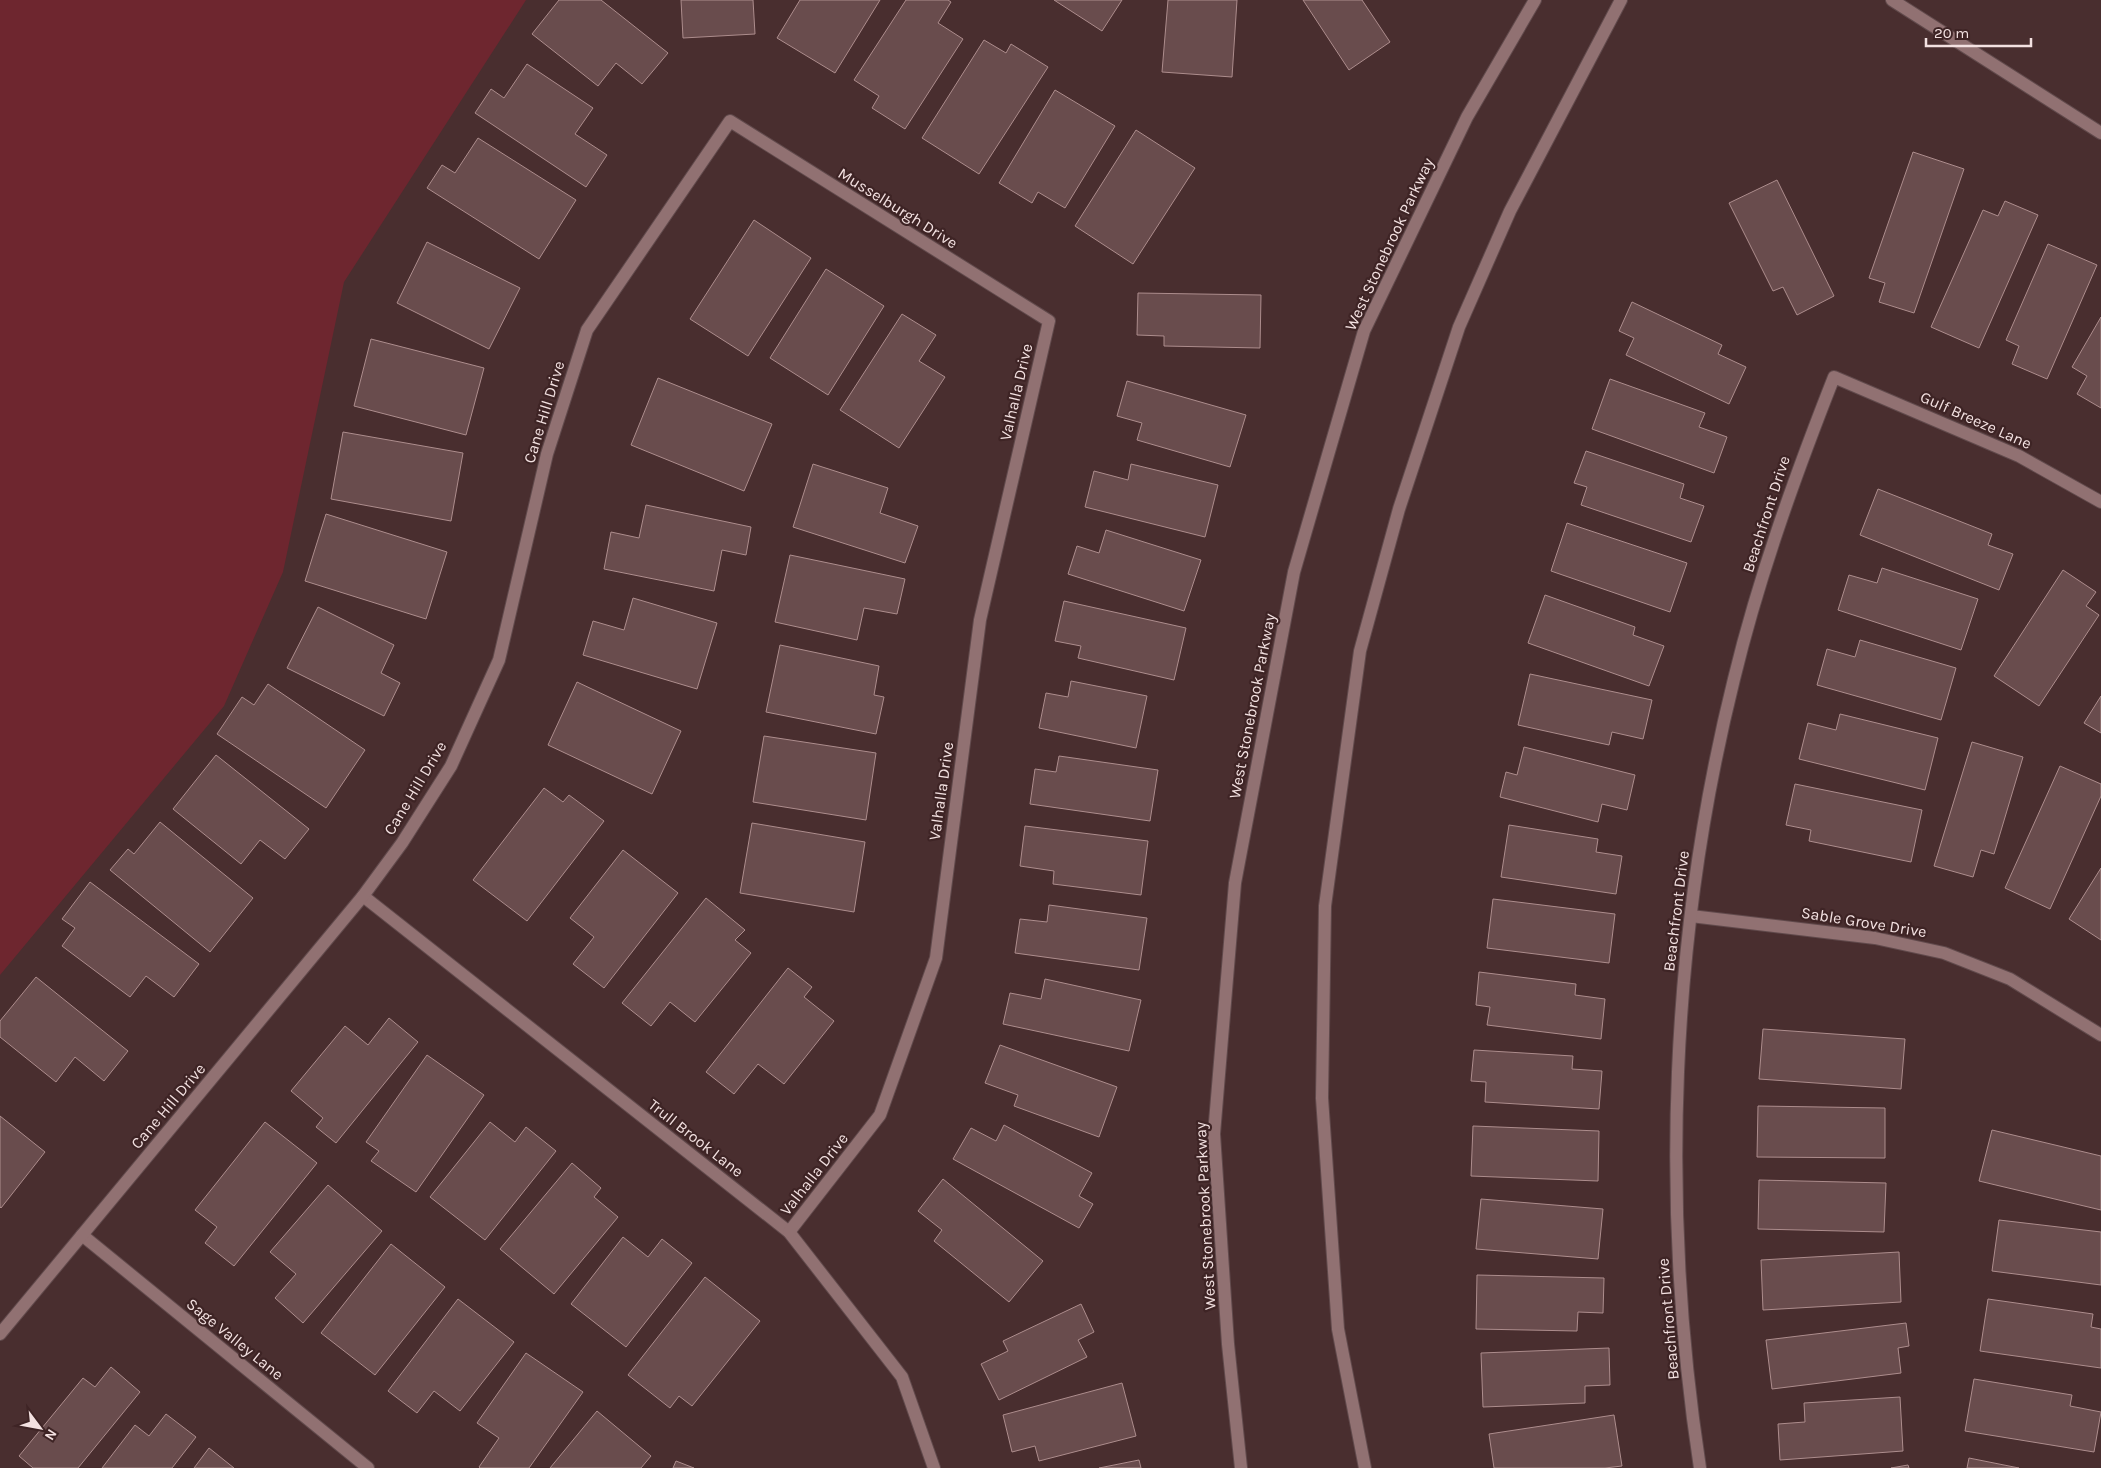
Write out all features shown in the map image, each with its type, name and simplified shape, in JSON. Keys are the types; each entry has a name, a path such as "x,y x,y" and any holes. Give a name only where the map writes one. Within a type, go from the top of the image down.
{"street":[{"name":"West Stonebrook Parkway","path":"1241,1468 1228,1344 1214,1134 1235,883 1294,572 1364,331 1467,116 1536,0"},
{"path":"1365,1468 1338,1329 1322,1098 1325,906 1360,651 1399,509 1459,327 1510,211 1621,0"},
{"path":"1892,0 2101,133"},
{"name":"Musselburgh Drive","path":"730,122 1049,321"},
{"name":"Cane Hill Drive","path":"0,1334 363,896 402,843 451,766 499,660 547,454 587,330 730,122"},
{"name":"Valhalla Drive","path":"789,1232 880,1115 936,958 980,620 1049,321"},
{"name":"Gulf Breeze Lane","path":"1834,377 2019,456 2101,502"},
{"name":"Beachfront Drive","path":"1700,1468 1684,1342 1676,1171 1678,1076 1691,916 1704,826 1734,680 1778,526 1834,377"},
{"name":"Trull Brook Lane","path":"363,896 789,1232 902,1377 934,1468"},
{"name":"Sable Grove Drive","path":"1691,916 1875,938 1910,944 1944,953 2010,979 2101,1035"},
{"name":"Sage Valley Lane","path":"82,1235 368,1468"}],"shaded area":[{"path":"0,0 526,0 344,282 283,572 224,706 0,975"}],"building":[{"path":"559,0 601,0 668,53 642,84 616,63 598,86 532,34"},
{"path":"681,0 753,0 755,34 683,38"},
{"path":"800,0 880,0 835,73 777,38"},
{"path":"906,0 948,0 951,2 938,23 963,39 905,129 872,108 879,96 854,80"},
{"path":"1054,0 1122,0 1102,31"},
{"path":"1168,0 1237,0 1232,77 1162,72"},
{"path":"1303,0 1362,0 1390,42 1349,70"},
{"path":"984,40 1006,53 1011,44 1048,67 979,174 922,138"},
{"path":"527,64 593,108 575,134 607,155 586,187 475,113 491,89 504,98"},
{"path":"1055,90 1115,126 1065,208 1038,192 1032,203 999,183"},
{"path":"1136,130 1195,168 1133,264 1075,226"},
{"path":"478,138 576,200 539,259 427,188 442,165 455,173"},
{"path":"1913,152 1964,169 1914,313 1879,302 1885,283 1869,278"},
{"path":"1777,180 1834,296 1797,315 1783,287 1773,291 1729,203"},
{"path":"2005,201 2038,215 1979,348 1931,327 1983,210 1998,216"},
{"path":"754,220 811,258 748,356 690,319"},
{"path":"427,242 520,288 489,349 397,303"},
{"path":"2048,244 2097,265 2047,379 2012,364 2019,346 2006,340"},
{"path":"826,269 884,306 828,395 770,358"},
{"path":"1138,293 1261,295 1260,348 1164,346 1164,336 1137,335"},
{"path":"1632,302 1722,345 1718,354 1746,367 1729,404 1626,355 1634,338 1619,331"},
{"path":"902,314 936,335 919,361 945,377 899,448 840,410"},
{"path":"2101,317 2101,408 2077,394 2087,376 2072,367"},
{"path":"371,339 484,368 466,435 354,406"},
{"path":"658,378 772,424 744,491 631,445"},
{"path":"1610,379 1705,413 1699,427 1727,437 1714,473 1592,429"},
{"path":"1127,381 1246,415 1230,467 1137,440 1142,423 1117,416"},
{"path":"343,432 463,453 451,521 331,499"},
{"path":"1586,451 1684,484 1680,498 1704,506 1691,542 1581,505 1587,487 1574,483"},
{"path":"813,464 888,488 880,513 918,526 905,563 793,527"},
{"path":"1131,464 1218,485 1205,537 1085,507 1094,471 1128,480"},
{"path":"1878,489 1992,534 1988,545 2013,554 1999,590 1860,535"},
{"path":"646,505 751,527 746,555 722,550 714,591 604,569 611,532 639,538"},
{"path":"326,514 447,552 426,619 305,581"},
{"path":"1567,523 1687,563 1670,612 1551,571"},
{"path":"1106,530 1201,560 1184,611 1068,574 1077,546 1099,553"},
{"path":"790,555 905,579 897,614 864,608 857,640 775,622"},
{"path":"1882,568 1978,599 1961,650 1838,610 1849,575 1877,583"},
{"path":"2063,570 2096,592 2086,606 2099,615 2039,706 1994,676"},
{"path":"1545,595 1635,627 1633,635 1664,646 1649,686 1528,643"},
{"path":"633,598 717,623 697,689 583,655 593,621 624,630"},
{"path":"1064,601 1186,628 1174,680 1078,658 1081,646 1055,641"},
{"path":"318,607 394,645 381,673 400,683 384,716 287,668"},
{"path":"1860,640 1956,668 1941,720 1817,685 1827,649 1855,657"},
{"path":"780,645 879,666 874,695 884,697 876,734 766,712"},
{"path":"1530,674 1652,700 1643,739 1612,732 1609,745 1518,725"},
{"path":"1071,681 1147,696 1136,748 1039,728 1046,693 1068,697"},
{"path":"577,682 681,731 652,794 548,745"},
{"path":"268,684 365,750 326,808 217,734 242,697 254,705"},
{"path":"2101,696 2101,733 2084,723"},
{"path":"1840,714 1938,738 1925,790 1799,759 1808,723 1836,730"},
{"path":"764,736 876,753 866,820 753,802"},
{"path":"1972,742 2023,757 1994,854 1981,850 1973,877 1934,866"},
{"path":"1524,747 1635,775 1627,810 1602,804 1598,822 1500,797 1506,772 1517,775"},
{"path":"216,755 309,829 285,859 260,840 241,864 173,809"},
{"path":"1059,756 1158,770 1150,821 1030,804 1035,769 1056,772"},
{"path":"2060,766 2101,784 2101,796 2050,909 2005,888"},
{"path":"1795,784 1922,810 1911,862 1809,841 1811,830 1786,825"},
{"path":"544,788 563,802 569,795 604,821 527,921 473,880"},
{"path":"160,822 253,898 210,952 110,870 128,849 134,854"},
{"path":"752,823 865,842 854,912 740,893"},
{"path":"1509,825 1598,839 1596,852 1622,856 1616,894 1501,877"},
{"path":"1025,826 1148,841 1141,895 1053,884 1054,871 1020,866"},
{"path":"623,850 678,893 604,988 573,964 594,937 570,918"},
{"path":"2101,868 2101,940 2069,919"},
{"path":"90,882 199,964 174,997 146,976 130,997 62,946 75,928 62,919"},
{"path":"706,898 745,930 735,940 751,953 695,1022 670,1002 651,1026 622,1003"},
{"path":"1493,899 1615,914 1609,963 1487,948"},
{"path":"1049,905 1147,918 1139,970 1015,953 1020,919 1047,922"},
{"path":"788,968 812,987 804,997 834,1021 784,1084 758,1064 734,1094 706,1072"},
{"path":"1479,972 1576,984 1575,995 1605,999 1601,1039 1487,1025 1490,1007 1476,1005"},
{"path":"36,977 128,1051 104,1081 75,1057 56,1082 0,1037 0,1021"},
{"path":"1045,979 1141,1000 1129,1051 1003,1024 1010,993 1041,999"},
{"path":"389,1018 418,1042 336,1143 316,1127 323,1118 291,1091 345,1026 368,1045"},
{"path":"1763,1029 1905,1039 1901,1089 1759,1079"},
{"path":"1000,1045 1117,1087 1099,1137 1014,1106 1018,1095 985,1083"},
{"path":"1474,1050 1573,1056 1572,1069 1602,1071 1599,1109 1485,1102 1486,1082 1471,1081"},
{"path":"427,1055 484,1095 416,1192 371,1161 379,1151 366,1142"},
{"path":"1758,1106 1885,1108 1885,1158 1757,1157"},
{"path":"0,1116 45,1152 1,1208 0,1207"},
{"path":"265,1122 317,1163 234,1266 205,1243 217,1227 195,1210"},
{"path":"490,1122 515,1142 526,1127 556,1151 485,1240 430,1197"},
{"path":"1004,1125 1092,1173 1079,1196 1093,1204 1079,1228 953,1159 971,1128 996,1141"},
{"path":"1473,1126 1599,1131 1598,1181 1471,1176"},
{"path":"1992,1130 2101,1156 2101,1210 1979,1181"},
{"path":"572,1163 601,1188 594,1197 618,1217 554,1294 500,1249"},
{"path":"943,1179 1043,1261 1009,1302 934,1241 942,1230 918,1211"},
{"path":"1759,1180 1886,1183 1884,1232 1758,1229"},
{"path":"328,1185 382,1231 303,1323 275,1298 296,1274 270,1252"},
{"path":"1481,1199 1603,1209 1598,1259 1476,1249"},
{"path":"1999,1220 2101,1232 2101,1285 1992,1271"},
{"path":"623,1237 648,1257 662,1239 692,1263 626,1347 571,1304"},
{"path":"391,1244 445,1287 375,1375 321,1333"},
{"path":"1899,1252 1901,1302 1763,1310 1761,1260"},
{"path":"1477,1275 1604,1278 1603,1313 1578,1312 1577,1331 1476,1329"},
{"path":"705,1277 760,1321 692,1406 679,1396 670,1408 628,1375"},
{"path":"458,1299 514,1342 460,1411 434,1391 417,1413 388,1391"},
{"path":"1988,1299 2093,1314 2091,1327 2101,1329 2101,1368 1980,1351"},
{"path":"1081,1304 1094,1332 1078,1340 1087,1357 999,1400 981,1364 1008,1351 1003,1341"},
{"path":"1906,1323 1909,1346 1898,1348 1901,1373 1772,1389 1766,1340"},
{"path":"1609,1348 1610,1385 1585,1386 1585,1403 1483,1407 1481,1353"},
{"path":"526,1353 583,1392 529,1468 480,1468 499,1438 477,1423"},
{"path":"111,1367 140,1392 78,1468 33,1468 19,1456 83,1378 95,1387"},
{"path":"1974,1379 2072,1395 2070,1406 2101,1412 2094,1452 1965,1431"},
{"path":"1122,1383 1136,1436 1039,1461 1035,1446 1012,1452 1003,1415"},
{"path":"1900,1397 1903,1451 1780,1460 1778,1424 1805,1422 1804,1403"},
{"path":"597,1411 651,1456 641,1468 550,1468"},
{"path":"166,1414 196,1437 172,1468 102,1468 135,1425 149,1436"},
{"path":"1614,1415 1622,1466 1605,1468 1494,1468 1489,1434"},
{"path":"209,1448 234,1468 194,1468"},
{"path":"1969,1458 2019,1468 1967,1468"},
{"path":"1139,1460 1141,1468 1099,1468"},
{"path":"676,1461 694,1468 673,1468"},
{"path":"1908,1465 1909,1468 1891,1468"}]}
